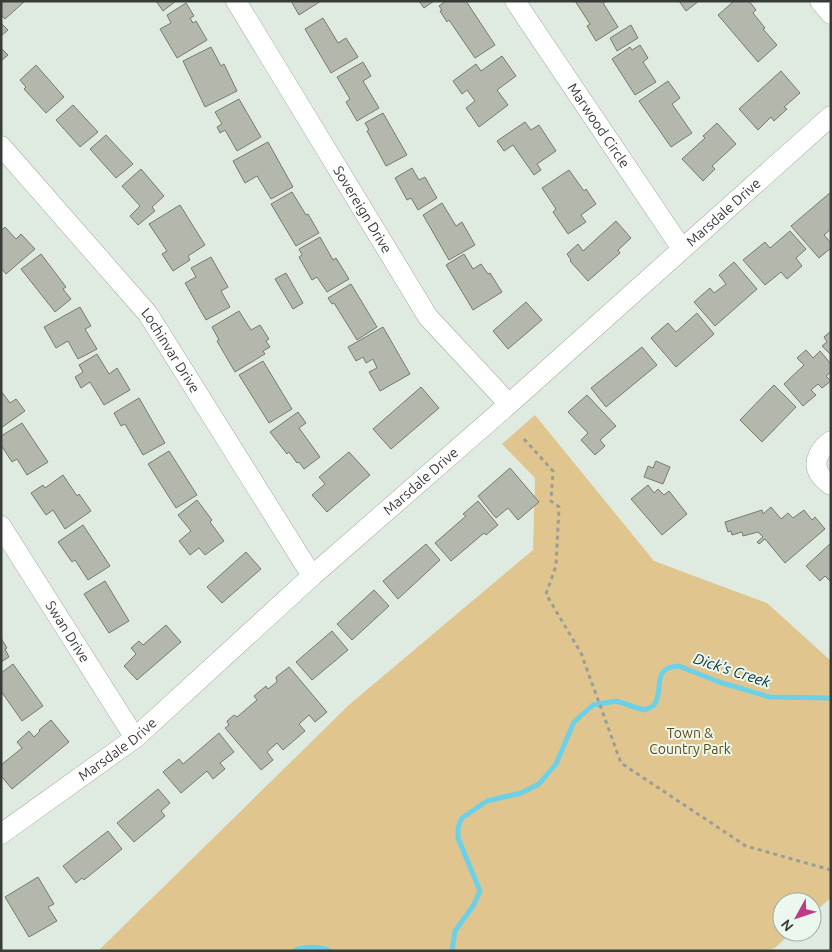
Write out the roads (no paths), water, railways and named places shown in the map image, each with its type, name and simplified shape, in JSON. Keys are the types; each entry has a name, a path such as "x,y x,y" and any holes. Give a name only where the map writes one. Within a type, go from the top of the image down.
{"street":[{"name":"Sovereign Drive","path":"236,1 428,317 509,404"},
{"name":"Marwood Circle","path":"515,1 682,249"},
{"path":"820,1 831,14"},
{"name":"Marsdale Drive","path":"1,834 135,738 312,576 509,404 831,116"},
{"name":"Lochinvar Drive","path":"1,146 148,314 312,576"},
{"path":"831,441 822,448 816,462 819,473 831,485"},
{"name":"Swan Drive","path":"1,526 135,738"}],"waterway":[{"name":"Dick's Creek","path":"452,951 455,931 473,906 480,891 458,838 458,827 462,818 487,801 521,793 539,784 556,764 574,722 593,705 616,701 644,710 649,708 654,705 657,699 661,675 664,670 679,666 719,682 770,697 831,698"},
{"name":"Dick's Creek","path":"294,951 312,947 330,951"}],"park label":[{"name":"Town & Country Park","path":"690,742"}]}
